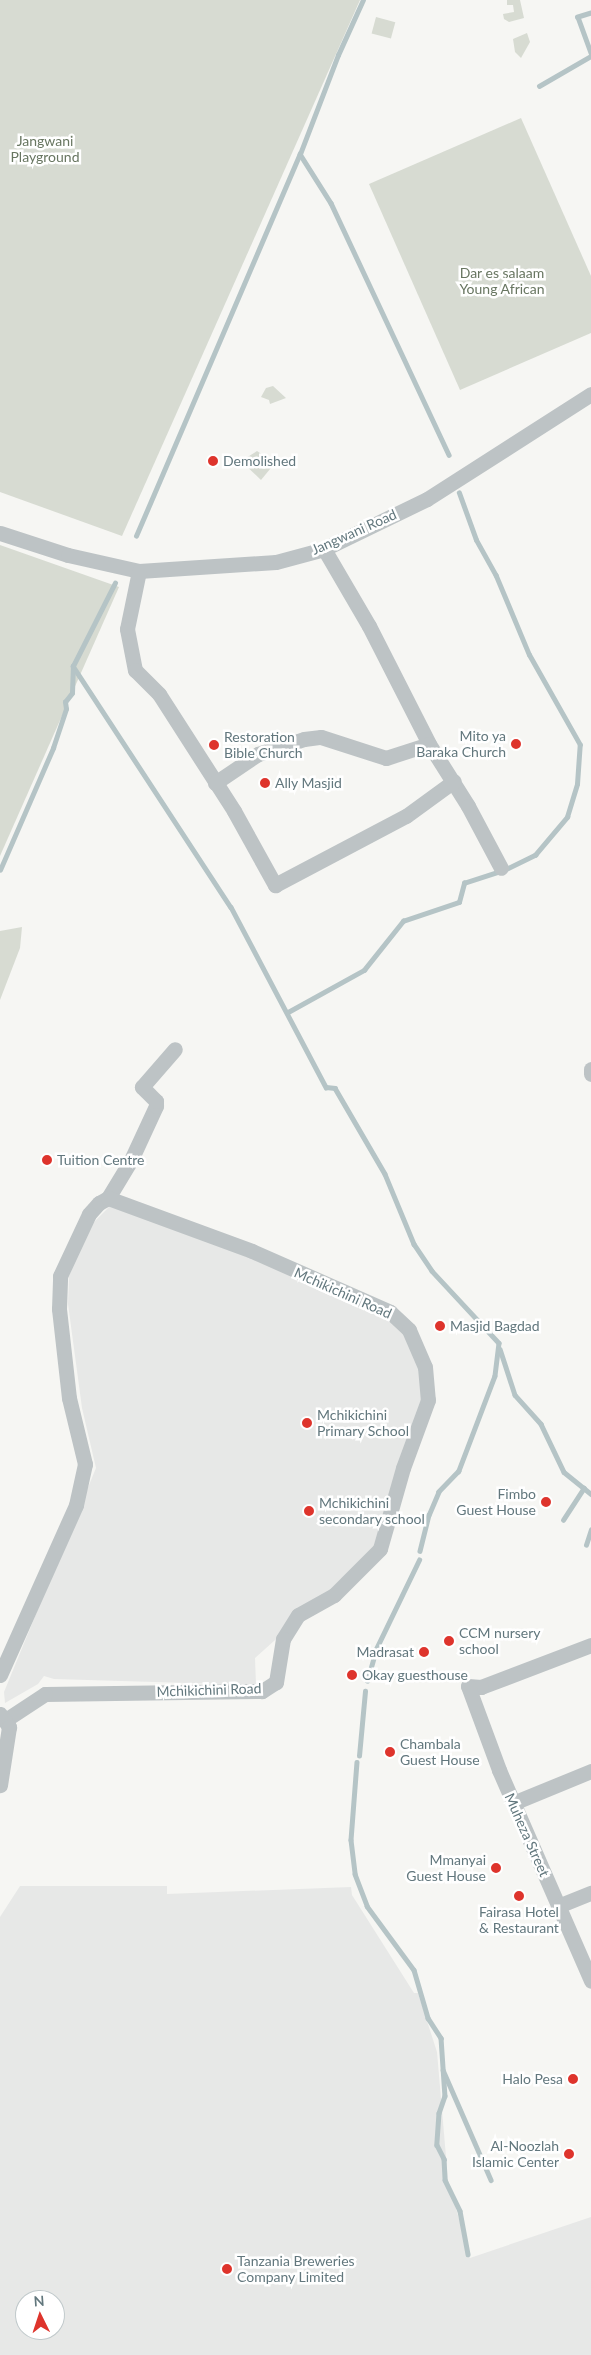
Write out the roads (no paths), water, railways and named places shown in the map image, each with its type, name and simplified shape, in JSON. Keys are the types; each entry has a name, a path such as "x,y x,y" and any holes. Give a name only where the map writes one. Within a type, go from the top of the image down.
{"street":[{"name":"Jangwani Road","path":"0,533 68,555 139,570 276,562 324,549 427,499 591,394"},
{"path":"324,549 369,626 429,744 454,781 500,868"},
{"path":"139,570 127,629 135,670 159,694 215,783 275,885 406,816 454,781"},
{"path":"215,783 258,754 304,739 321,737 386,758 429,744"},
{"path":"0,1675 76,1504 85,1464 69,1398 59,1309 60,1276 88,1214 108,1198 156,1106 156,1101 142,1087 175,1049"},
{"name":"Mchikichini Road","path":"0,1785 10,1727 3,1717 32,1701 53,1693 262,1691 276,1682 283,1639 298,1616 334,1595 376,1556 428,1400 425,1368 420,1352 409,1330 390,1312 252,1252 108,1198"},
{"name":"Muheza Street","path":"591,1645 481,1687 468,1686 513,1803 591,1981"},
{"path":"513,1803 591,1771"},
{"path":"558,1906 591,1893"}],"waterway":[{"path":"136,536 300,154 338,55 363,0"},
{"path":"591,13 578,17 591,53"},
{"path":"539,86 591,56"},
{"path":"300,154 331,203 449,455"},
{"path":"288,1012 364,970 403,921 459,902 464,883 502,871 535,855 567,817 577,784 580,745 529,655 496,576 476,540 459,493"},
{"path":"0,870 53,748 66,709 65,702 72,693 73,666 115,583"},
{"path":"73,666 231,907 326,1087 335,1088 385,1174 414,1244 432,1271 499,1343 495,1376 459,1471 439,1492 429,1515 420,1551"},
{"path":"500,1349 515,1395 541,1424 564,1472 591,1494"},
{"path":"563,1520 584,1488"},
{"path":"586,1545 591,1530"},
{"path":"367,1681 376,1649 419,1560"},
{"path":"359,1756 365,1691"},
{"path":"357,1762 351,1840 355,1874 367,1906 414,1970 428,2018 441,2038 445,2096 439,2113 437,2145 444,2159 445,2180 460,2211 468,2254"},
{"path":"443,2070 491,2180"}],"place":[{"name":"Demolished","path":"213,461"},
{"name":"Mito ya Baraka Church","path":"516,744"},
{"name":"Restoration Bible Church","path":"214,745"},
{"name":"Ally Masjid","path":"265,783"},
{"name":"Tuition Centre","path":"47,1160"},
{"name":"Masjid Bagdad","path":"440,1326"},
{"name":"Mchikichini Primary School","path":"307,1423"},
{"name":"Fimbo Guest House","path":"546,1502"},
{"name":"Mchikichini secondary school","path":"309,1511"},
{"name":"CCM nursery school","path":"449,1641"},
{"name":"Madrasat","path":"424,1652"},
{"name":"Okay guesthouse","path":"352,1675"},
{"name":"Chambala Guest House","path":"390,1752"},
{"name":"Mmanyai Guest House","path":"496,1868"},
{"name":"Fairasa Hotel & Restaurant","path":"519,1896"},
{"name":"Halo Pesa","path":"573,2079"},
{"name":"Al-Noozlah Islamic Center","path":"569,2154"},
{"name":"Tanzania Breweries Company Limited","path":"227,2269"}],"park label":[{"name":"Jangwani Playground","path":"45,150"},
{"name":"Dar es salaam Young African","path":"502,282"}]}
